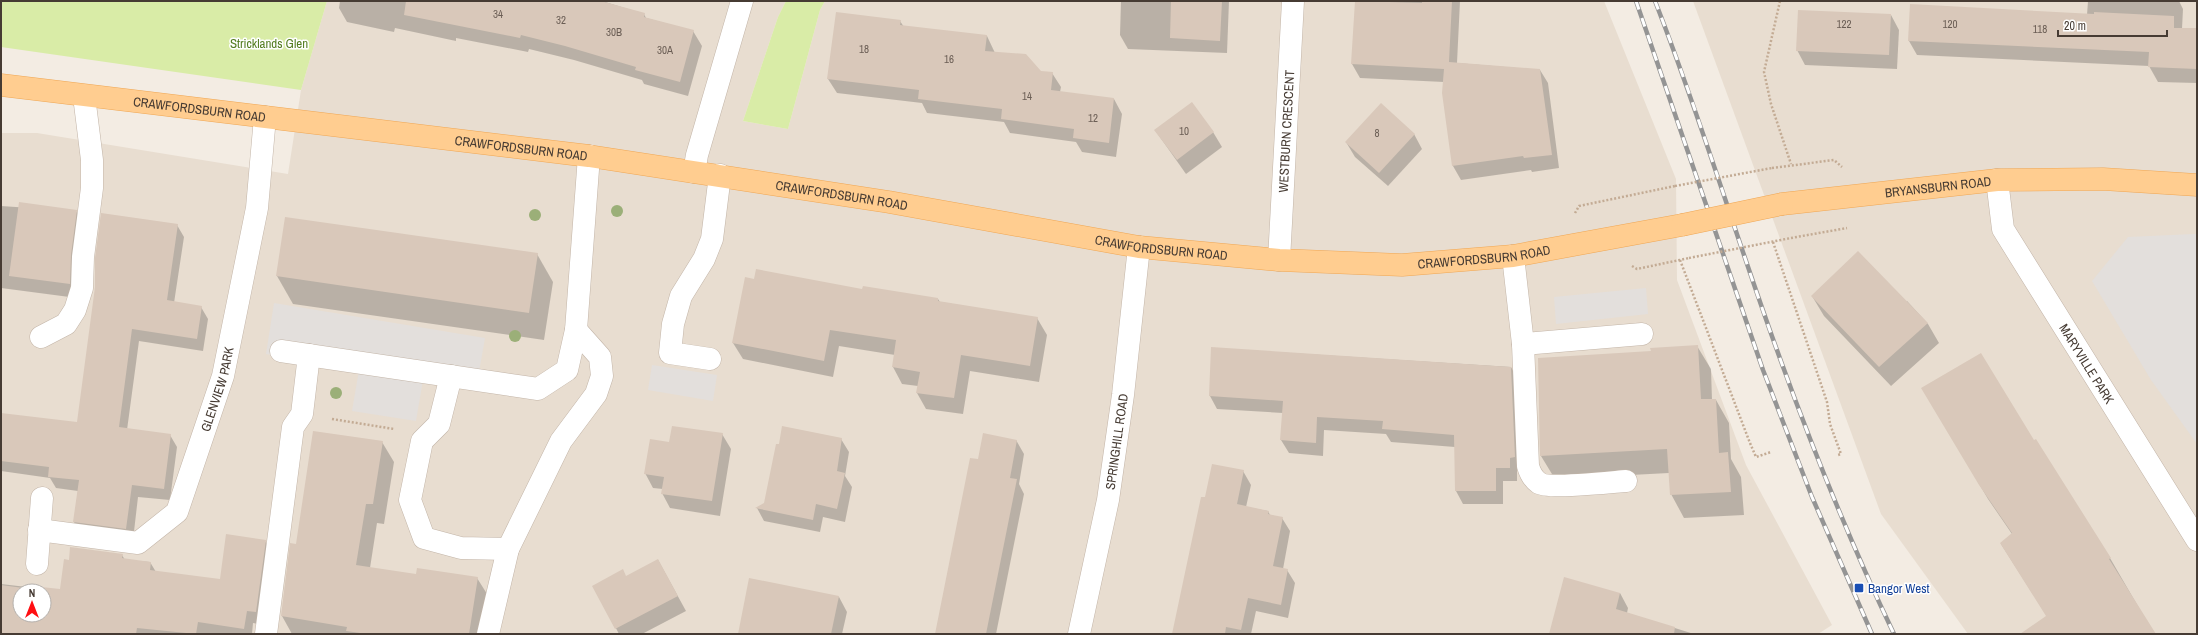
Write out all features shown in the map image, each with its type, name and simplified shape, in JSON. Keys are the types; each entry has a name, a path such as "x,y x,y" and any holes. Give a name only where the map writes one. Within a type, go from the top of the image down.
{"main road":[{"name":"CRAWFORDSBURN ROAD","path":"1,85 589,156 889,202 1139,247 1279,260 1402,265 1513,256 1682,225"},
{"name":"BRYANSBURN ROAD","path":"1682,225 1782,204 1997,180 2103,179 2197,185"}],"street":[{"path":"694,172 697,155 742,1"},
{"name":"WESTBURN CRESCENT","path":"1279,260 1293,1"},
{"path":"41,337 66,324 75,310 82,288 83,257 92,188 92,160 84,96"},
{"name":"GLENVIEW PARK","path":"39,530 138,543 177,512 223,376 256,208 265,116"},
{"path":"282,351 538,389 567,370 576,330 589,156"},
{"path":"710,359 670,353 673,324 681,296 704,259 712,239 720,175"},
{"name":"MARYVILLE PARK","path":"1997,180 2003,229 2197,540"},
{"name":"SPRINGHILL ROAD","path":"1079,634 1108,500 1123,395 1139,247"},
{"path":"1513,256 1522,344 1528,466 1531,475 1540,484 1557,486 1626,481"},
{"path":"488,634 508,549 561,441 596,394 602,376 600,357 576,330"},
{"path":"1522,344 1642,334"},
{"path":"266,634 294,427 302,414 309,355"},
{"path":"451,376 439,424 422,441 410,500 424,538 461,548 508,549"},
{"path":"36,564 42,498"}],"path":[{"path":"1780,1 1764,72 1771,104 1791,164"},
{"path":"1675,186 1772,168"},
{"path":"1689,258 1791,238"},
{"path":"1773,242 1827,402 1830,424 1841,454 1838,455"},
{"path":"1680,260 1753,450 1756,456 1771,452"},
{"path":"302,414 398,430 422,441"}],"shaded area":[{"path":"327,1 786,1 778,17 743,121 788,129 820,10 825,1 1604,1 1676,179 1677,280 1746,465 1832,625 1818,634 1,634 1,133 37,133 288,174 301,90"},
{"path":"1693,1 2197,1 2197,634 1968,634 1881,514"},
{"path":"2197,234 2197,444 2151,380 2092,281 2128,237"},
{"path":"1646,288 1648,314 1556,324 1554,297"},
{"path":"274,303 485,338 476,389 423,380 416,421 352,411 359,370 266,354"},
{"path":"652,365 717,375 713,401 648,390"}],"green space":[{"name":"Stricklands Glen","path":"1,1 327,1 301,90 1,47"},
{"path":"786,1 825,1 820,10 788,129 743,121 778,17"}],"building":[{"path":"406,1 601,1 645,13 644,17 694,30 680,82 635,70 636,67 565,46 521,35 520,38 404,15"},
{"path":"1171,1 1222,1 1220,41 1170,38"},
{"path":"1355,1 1422,3 1422,1 1452,1 1449,62 1540,69 1552,155 1524,158 1523,156 1452,166 1442,93 1444,69 1351,64"},
{"path":"1910,4 2094,14 2094,12 2174,16 2174,28 2197,28 2197,69 2148,67 2149,52 1908,41"},
{"path":"1798,10 1891,14 1889,55 1796,51"},
{"path":"836,12 901,20 900,25 987,35 985,51 1026,54 1041,71 1053,72 1051,90 1114,98 1109,143 1073,138 1074,129 1001,119 1002,109 918,99 919,90 827,79"},
{"path":"1192,102 1214,132 1177,160 1154,130"},
{"path":"1381,103 1415,134 1379,173 1345,142"},
{"path":"19,202 77,210 71,255 70,284 9,276"},
{"path":"101,213 178,224 167,300 202,306 197,339 132,329 119,427 171,434 164,489 132,485 126,529 73,522 79,480 48,477 49,467 1,461 1,413 77,422 95,287 95,258"},
{"path":"285,217 538,253 529,313 276,276"},
{"path":"1858,251 1928,323 1879,367 1811,296"},
{"path":"756,269 862,289 863,286 938,298 938,301 1038,317 1030,366 961,355 954,398 916,393 920,372 892,367 896,340 830,330 824,361 732,343 745,277 754,279"},
{"path":"1698,345 1701,399 1716,399 1719,453 1728,452 1731,492 1670,495 1667,449 1540,456 1538,358 1651,351 1650,348"},
{"path":"1211,347 1511,367 1515,457 1510,458 1510,468 1496,468 1496,491 1455,491 1454,435 1382,429 1383,421 1317,417 1316,443 1280,440 1283,401 1209,396"},
{"path":"1981,353 2034,440 2036,439 2111,558 2109,559 2156,634 2020,634 2046,616 2000,543 2012,533 1979,485 1921,388"},
{"path":"672,426 723,433 712,501 661,494 664,477 644,474 650,439 669,442"},
{"path":"782,426 842,438 837,471 845,473 837,509 816,504 813,520 755,508 764,503 776,444 779,444"},
{"path":"313,431 383,441 373,504 366,504 356,565 416,574 417,568 478,577 469,634 367,634 346,631 347,627 281,616 290,543 296,544"},
{"path":"983,433 1017,440 1010,478 1017,479 986,634 935,634 970,458 978,459"},
{"path":"1212,464 1244,470 1237,504 1269,511 1268,514 1283,517 1273,566 1288,569 1281,605 1248,598 1241,630 1226,627 1225,634 1172,634 1201,497 1205,497"},
{"path":"226,534 266,540 256,612 247,611 244,629 198,622 196,634 137,628 136,634 1,634 1,585 12,586 12,623 52,623 52,588 60,589 64,559 69,560 70,547 123,554 122,558 151,562 150,570 220,579"},
{"path":"658,559 678,596 615,629 592,586 623,569 626,576"},
{"path":"1564,577 1620,593 1616,609 1675,627 1674,634 1549,634"},
{"path":"749,578 839,596 831,634 738,634"}],"railway":[{"path":"1636,1 1763,370 1812,497 1872,634"},
{"path":"1655,1 1795,398 1849,534 1894,634"}],"place":[{"name":"Bangor West","path":"1859,588"}]}
